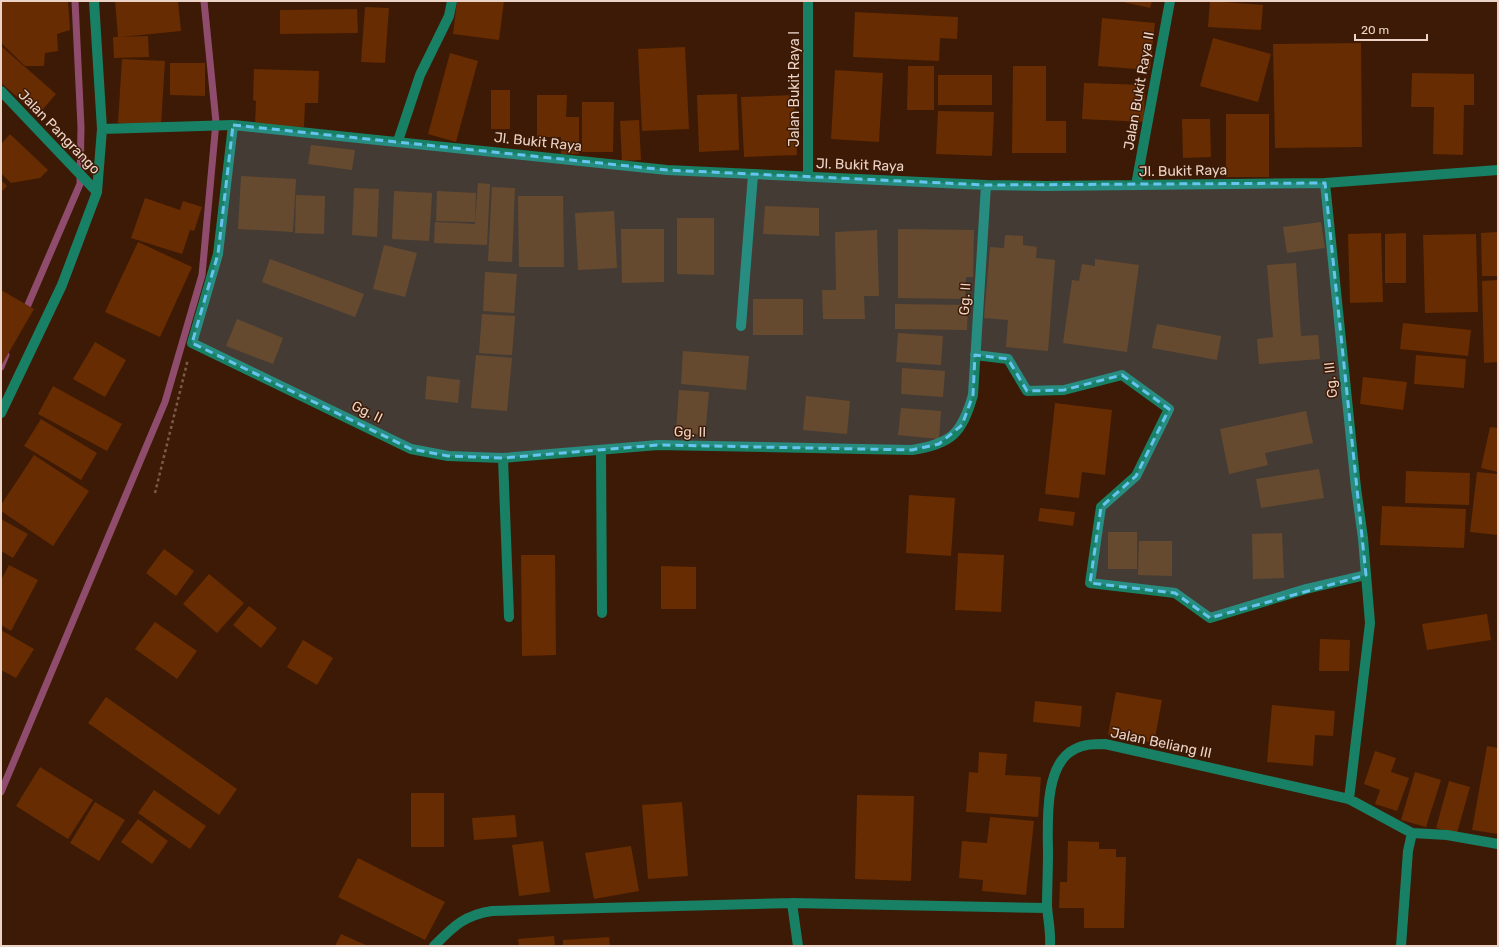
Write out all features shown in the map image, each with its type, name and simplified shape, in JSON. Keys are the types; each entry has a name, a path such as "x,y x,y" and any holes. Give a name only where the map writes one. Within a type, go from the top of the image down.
{"street":[{"path":"1,412 62,285 97,192 102,129 94,1"},
{"path":"398,141 420,75 449,16 452,1"},
{"name":"Jalan Bukit Raya I","path":"808,1 808,177"},
{"name":"Jalan Bukit Raya II","path":"1136,186 1170,1"},
{"name":"Jalan Pangrango","path":"1,91 97,192"},
{"path":"192,343 218,254 233,125"},
{"name":"Jl. Bukit Raya","path":"102,129 233,125 666,170 986,184 1136,186 1325,183 1498,170"},
{"path":"741,326 753,175"},
{"name":"Gg. III","path":"1325,183 1370,623 1349,799"},
{"name":"Gg. II","path":"192,343 411,450 448,456 503,458 658,445 912,450 926,448 939,444 953,436 962,425 973,395 986,184"},
{"path":"975,355 1008,359 1028,391 1048,392 1074,388 1122,375 1169,409 1136,476 1101,507 1090,583 1175,593 1210,618 1306,589 1366,575"},
{"path":"601,450 602,613"},
{"path":"503,458 509,617"},
{"name":"Jalan Beliang III","path":"1050,946 1051,934 1047,908 1048,804 1057,768 1065,757 1074,749 1087,745 1104,744 1349,799 1412,833"},
{"path":"1401,946 1408,852 1412,833 1448,835 1498,844"},
{"path":"434,946 448,931 467,918 476,913 492,911 792,903 1047,908"},
{"path":"792,903 798,946"}],"path":[{"path":"155,493 192,343"}],"highlighted area":[{"path":"233,125 667,170 986,185 1325,183 1366,575 1210,618 1175,593 1090,583 1101,507 1136,476 1169,409 1122,375 1064,390 1027,391 1008,359 975,355 973,395 962,425 939,444 912,450 658,445 503,458 448,456 411,449 192,343 218,254"}],"building":[{"path":"1,1 68,1 70,30 57,34 58,51 45,53 44,66 25,66 1,43"},
{"path":"115,1 178,1 181,31 121,37 148,36 149,57 114,58 113,37 118,37"},
{"path":"457,1 504,1 499,40 453,34"},
{"path":"1119,1 1152,1 1150,8"},
{"path":"1210,1 1263,5 1261,30 1208,27"},
{"path":"365,7 389,8 385,63 361,62"},
{"path":"357,9 358,33 280,34 280,10"},
{"path":"855,12 958,17 957,39 940,38 939,61 853,57"},
{"path":"1102,18 1155,23 1150,70 1098,66"},
{"path":"1213,38 1271,54 1258,102 1200,86"},
{"path":"1361,43 1362,147 1275,148 1273,44"},
{"path":"1,46 56,94 38,115 1,83"},
{"path":"685,47 689,129 642,131 638,49"},
{"path":"450,53 478,61 456,142 428,134"},
{"path":"122,59 165,61 161,125 118,123"},
{"path":"170,63 205,63 205,96 170,95"},
{"path":"908,66 934,66 934,110 907,110"},
{"path":"1013,66 1046,66 1046,121 1066,121 1066,153 1012,153"},
{"path":"254,69 319,71 318,103 305,103 304,127 255,125 256,101 253,100"},
{"path":"835,70 883,73 879,142 831,139"},
{"path":"1412,73 1474,74 1474,105 1464,105 1463,155 1433,154 1434,107 1411,107"},
{"path":"938,75 992,75 992,105 938,105"},
{"path":"1084,83 1145,85 1144,122 1082,119"},
{"path":"491,90 510,90 510,129 491,129"},
{"path":"737,94 739,150 699,152 697,95"},
{"path":"537,95 567,95 566,117 579,117 579,154 561,154 561,137 537,137"},
{"path":"794,95 797,155 744,157 741,97"},
{"path":"582,102 614,102 613,152 582,152"},
{"path":"938,111 994,112 992,156 936,154"},
{"path":"1226,114 1269,114 1269,177 1226,177"},
{"path":"1182,119 1210,119 1211,157 1183,158"},
{"path":"639,120 641,160 622,161 620,121"},
{"path":"10,134 48,170 40,178 11,183 1,173 1,144"},
{"path":"311,145 355,150 352,170 308,164"},
{"path":"241,176 296,179 293,232 238,229"},
{"path":"1,180 7,186 1,192"},
{"path":"478,183 490,184 487,245 434,243 435,222 475,224"},
{"path":"492,187 515,188 512,262 488,261"},
{"path":"354,188 379,189 377,237 352,235"},
{"path":"394,191 432,193 429,241 392,239"},
{"path":"437,191 476,193 475,222 436,221"},
{"path":"296,195 325,196 324,234 295,233"},
{"path":"518,196 563,196 564,267 519,267"},
{"path":"145,198 180,210 183,201 202,207 194,231 190,230 182,254 131,238"},
{"path":"765,206 819,208 819,236 763,234"},
{"path":"614,211 617,268 578,270 575,213"},
{"path":"677,218 714,218 714,275 677,274"},
{"path":"1321,222 1325,248 1287,253 1283,227"},
{"path":"621,229 664,229 664,282 622,283"},
{"path":"898,229 974,230 973,277 966,277 965,299 898,298"},
{"path":"877,230 879,296 864,296 865,319 823,319 822,290 836,290 835,232"},
{"path":"1498,232 1498,276 1482,276 1481,233"},
{"path":"1381,233 1383,302 1350,303 1348,234"},
{"path":"1406,233 1406,283 1385,283 1385,234"},
{"path":"1476,234 1478,312 1425,313 1423,235"},
{"path":"1005,235 1023,236 1023,245 1037,247 1036,258 1055,260 1048,351 1006,347 1008,320 984,318 990,247 1004,248"},
{"path":"138,242 192,267 160,337 105,312"},
{"path":"384,245 417,253 405,297 373,289"},
{"path":"270,259 364,294 355,317 262,282"},
{"path":"1095,259 1139,265 1127,352 1063,343 1072,280 1079,281 1082,264 1095,266"},
{"path":"1296,263 1301,336 1318,335 1320,359 1259,364 1257,339 1273,337 1267,265"},
{"path":"485,272 517,274 514,313 483,311"},
{"path":"1498,280 1498,362 1484,363 1482,281"},
{"path":"1,290 34,309 1,366"},
{"path":"753,299 803,299 803,335 753,335"},
{"path":"895,304 968,305 967,330 895,329"},
{"path":"482,314 515,316 512,355 479,353"},
{"path":"237,319 283,338 273,364 226,346"},
{"path":"1403,323 1471,330 1468,356 1400,349"},
{"path":"1157,324 1221,336 1217,360 1152,348"},
{"path":"898,333 943,336 941,365 896,362"},
{"path":"95,342 126,360 105,397 73,379"},
{"path":"683,351 749,356 746,390 681,384"},
{"path":"476,355 512,358 507,411 471,408"},
{"path":"1416,355 1466,359 1464,388 1414,384"},
{"path":"902,368 945,371 943,397 901,394"},
{"path":"427,376 460,380 458,403 425,399"},
{"path":"1363,377 1407,382 1403,410 1360,404"},
{"path":"53,386 122,424 107,451 38,414"},
{"path":"679,390 709,392 705,435 676,432"},
{"path":"806,396 850,401 847,434 803,430"},
{"path":"1055,403 1112,410 1105,475 1082,472 1079,498 1045,494"},
{"path":"901,408 941,411 939,439 898,435"},
{"path":"1306,411 1313,443 1265,453 1268,465 1229,474 1220,429"},
{"path":"41,419 97,453 81,480 24,446"},
{"path":"1490,427 1498,428 1498,472 1481,468"},
{"path":"34,455 89,491 53,546 1,511 1,505"},
{"path":"1319,469 1324,498 1261,508 1256,479"},
{"path":"1406,471 1470,473 1469,505 1405,503"},
{"path":"1477,472 1498,474 1498,535 1470,532"},
{"path":"909,495 955,498 951,556 906,553"},
{"path":"1382,506 1466,509 1464,548 1380,545"},
{"path":"1040,508 1075,512 1073,526 1038,521"},
{"path":"1,519 28,534 13,558 1,551"},
{"path":"1108,532 1137,532 1137,569 1108,569"},
{"path":"1282,533 1284,578 1253,579 1252,534"},
{"path":"1139,541 1172,541 1172,576 1138,575"},
{"path":"164,549 194,571 176,596 146,573"},
{"path":"958,553 1004,555 1001,612 955,610"},
{"path":"521,555 555,555 556,655 522,656"},
{"path":"9,565 38,580 11,631 1,625 1,580"},
{"path":"661,566 696,567 696,609 661,609"},
{"path":"209,574 244,603 217,633 183,604"},
{"path":"249,606 277,628 261,648 233,625"},
{"path":"1487,614 1491,640 1427,650 1422,624"},
{"path":"155,622 197,651 177,679 135,649"},
{"path":"1,630 34,649 16,678 1,670"},
{"path":"1320,639 1350,640 1349,671 1319,671"},
{"path":"303,640 333,658 317,685 287,667"},
{"path":"1116,692 1162,700 1154,743 1108,735"},
{"path":"106,697 237,789 219,815 88,723"},
{"path":"1035,701 1082,706 1080,727 1033,722"},
{"path":"1272,705 1335,711 1333,736 1315,735 1313,766 1267,762"},
{"path":"1487,746 1498,748 1498,834 1472,830"},
{"path":"1375,751 1396,758 1391,772 1409,778 1397,811 1375,804 1380,790 1364,784"},
{"path":"979,752 1007,754 1005,775 1041,777 1038,817 966,812 969,772 978,773"},
{"path":"40,767 93,800 68,839 16,806"},
{"path":"1415,772 1441,780 1426,827 1401,820"},
{"path":"1449,781 1470,787 1457,833 1436,828"},
{"path":"154,790 206,826 190,849 138,813"},
{"path":"411,793 444,793 444,847 411,847"},
{"path":"857,795 914,796 911,881 855,879"},
{"path":"95,802 125,820 99,861 70,843"},
{"path":"682,802 688,876 648,879 642,805"},
{"path":"515,815 517,837 474,840 472,818"},
{"path":"990,817 1034,821 1026,895 982,891 983,880 959,878 962,841 987,843"},
{"path":"138,819 168,841 152,864 121,842"},
{"path":"543,841 550,892 519,896 512,845"},
{"path":"1068,841 1099,842 1099,849 1116,849 1116,857 1126,857 1124,928 1084,928 1084,908 1059,908 1060,882 1067,882"},
{"path":"631,846 639,891 594,899 585,853"},
{"path":"358,858 445,902 425,940 338,897"},
{"path":"341,934 368,946 335,946"},
{"path":"554,936 555,946 519,946 518,939"},
{"path":"609,937 610,946 563,946 563,940"}],"waterway":[{"path":"24,314 80,184 81,127 75,1"},
{"path":"1,792 165,402 202,275 216,122 204,1"},
{"path":"1,367 6,355"}]}
